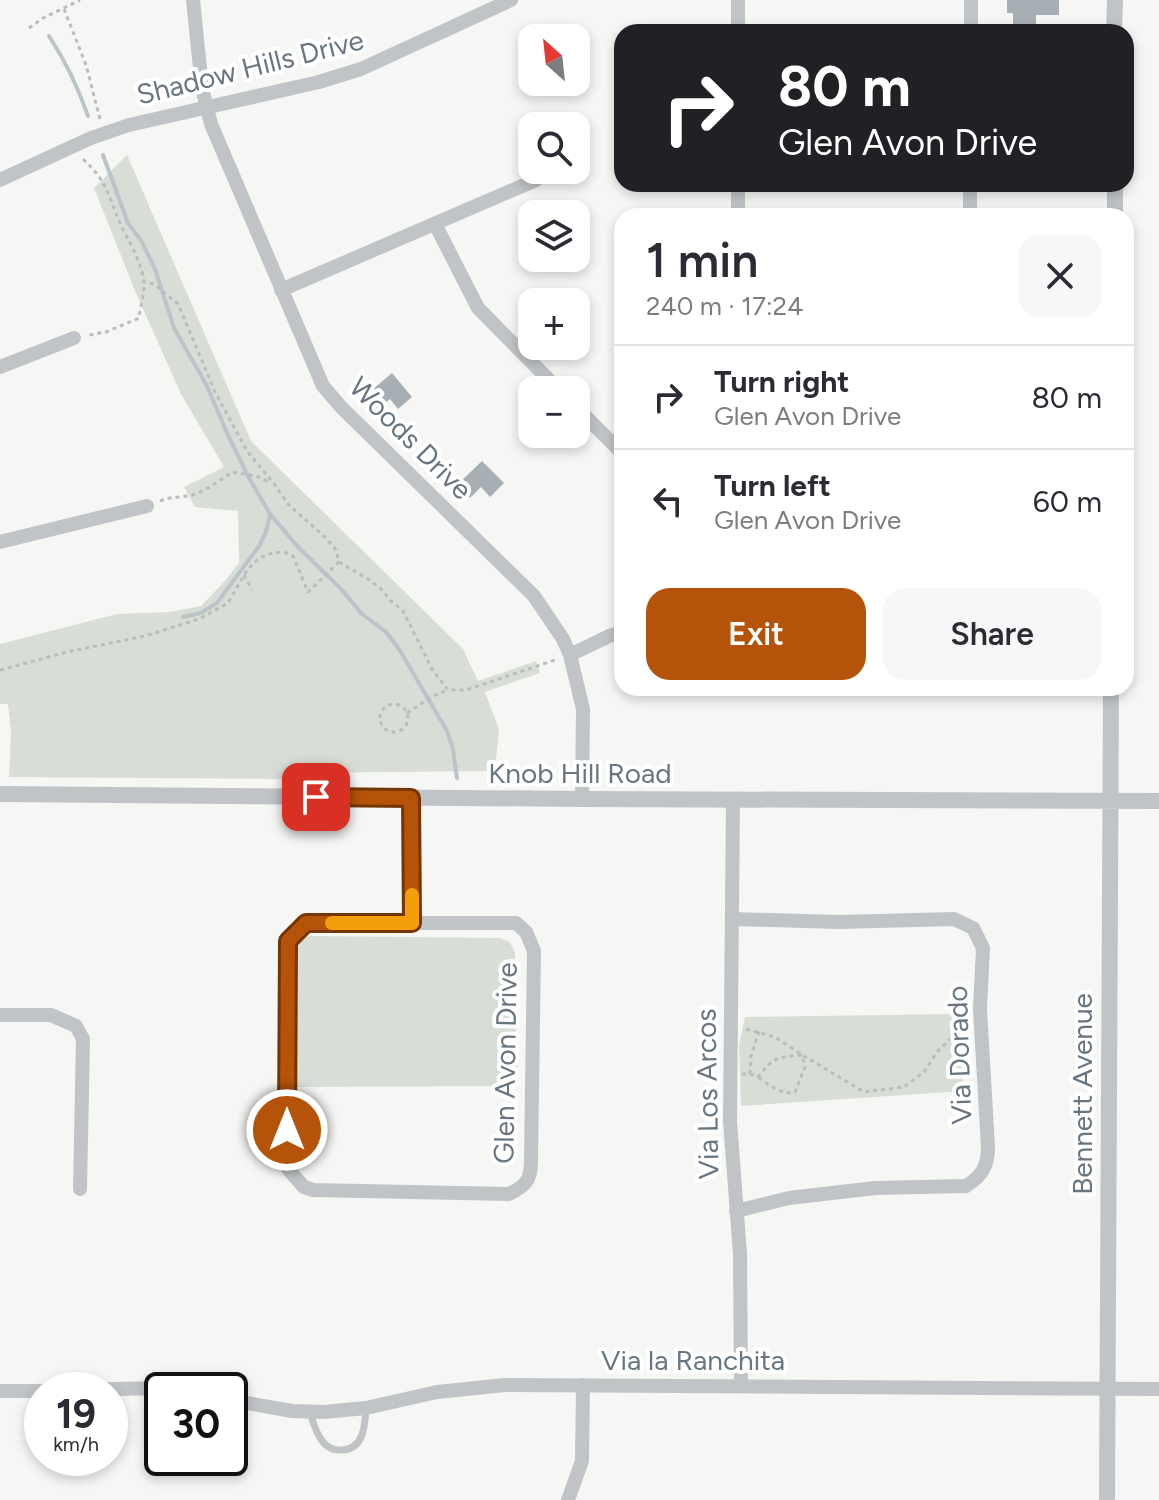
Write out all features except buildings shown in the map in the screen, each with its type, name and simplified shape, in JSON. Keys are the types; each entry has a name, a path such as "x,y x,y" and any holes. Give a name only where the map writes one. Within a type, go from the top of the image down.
{"street":[{"name":"Woods Drive","path":"193,0 202,88 211,124 323,386 534,596 563,639 583,709 582,799"},
{"name":"Shadow Hills Drive","path":"0,180 77,144 129,125 319,82 361,69 511,0"},
{"path":"738,0 738,24"},
{"path":"971,0 971,24"},
{"path":"1114,24 1115,0"},
{"path":"281,290 527,184"},
{"path":"435,224 478,308 545,376"},
{"path":"0,367 74,338"},
{"path":"590,421 614,445"},
{"path":"0,542 147,506"},
{"path":"570,655 614,634"},
{"name":"Bennett Avenue","path":"1107,1500 1111,696"},
{"name":"Knob Hill Road","path":"0,794 1159,801"},
{"path":"411,798 412,923"},
{"name":"Via Los Arcos","path":"733,800 730,1121 740,1254 741,1386"},
{"name":"Via Dorado","path":"732,919 839,922 954,919 973,928 983,948 980,1009 988,1162 977,1179 966,1186 875,1188 789,1198 736,1211"},
{"name":"Glen Avon Drive","path":"306,923 412,923 516,923 526,932 534,951 531,1174 522,1188 509,1194 313,1190 304,1187 288,1169 288,941 306,923"},
{"path":"0,1015 51,1015 76,1026 83,1039 80,1189"},
{"name":"Via la Ranchita","path":"248,1403 310,1413 366,1408 437,1392 505,1385 1159,1389"},
{"path":"568,1500 582,1461 583,1385"},
{"path":"0,1391 24,1391"}],"lane":[{"path":"310,1413 322,1441 330,1448 342,1450 353,1448 360,1440 365,1429 366,1408"}],"path":[{"path":"29,28 80,0"},
{"path":"64,9 86,65 105,133"},
{"path":"74,338 106,332 139,318 144,282 107,187 83,158 77,144"},
{"path":"144,282 154,284 178,304 216,394 247,451 289,505 336,550 339,562 375,584 403,611 432,669 448,690"},
{"path":"147,506 171,496 190,495 232,472 256,476 275,485"},
{"path":"0,670 145,636 199,619 228,603 244,575 259,558 272,553 284,552 293,556 308,592 339,562"},
{"path":"244,575 252,590"},
{"path":"407,713 448,690 466,690 570,655"},
{"path":"396,704 407,713 406,726 399,732 389,732 380,722 381,713 387,706 396,704"},
{"path":"730,1028 759,1031 775,1037 864,1092 904,1087 924,1072 937,1052 954,1036 981,1032"},
{"path":"750,1074 751,1056 759,1031"},
{"path":"758,1077 776,1058 802,1055"},
{"path":"730,1073 750,1074 786,1094 795,1092 805,1067 802,1055"}],"shaded area":[{"path":"127,155 251,441 463,649 478,681 536,661 540,673 485,692 499,729 495,771 290,773 289,779 9,777 11,731 8,704 0,704 0,644 117,614 170,612 201,606 239,563 238,511 195,507 184,487 224,467 181,394 94,188"},
{"path":"309,936 500,938 510,942 515,953 517,1086 295,1087 295,956 298,943"},
{"path":"957,1014 964,1091 741,1106 739,1045 745,1017"}],"waterway":[{"path":"49,36 71,75 88,116"},
{"path":"103,155 128,223 142,242 155,269 174,328 207,386 249,478 270,514 299,548 362,614 386,632 399,649 447,731 457,778"},
{"path":"183,617 201,613 217,603 259,546 270,515"}],"slow traffic":[{"path":"332,923 412,923 412,895"}],"route":[{"path":"287,1130 288,941 306,923 412,923 411,798 316,797"}]}
